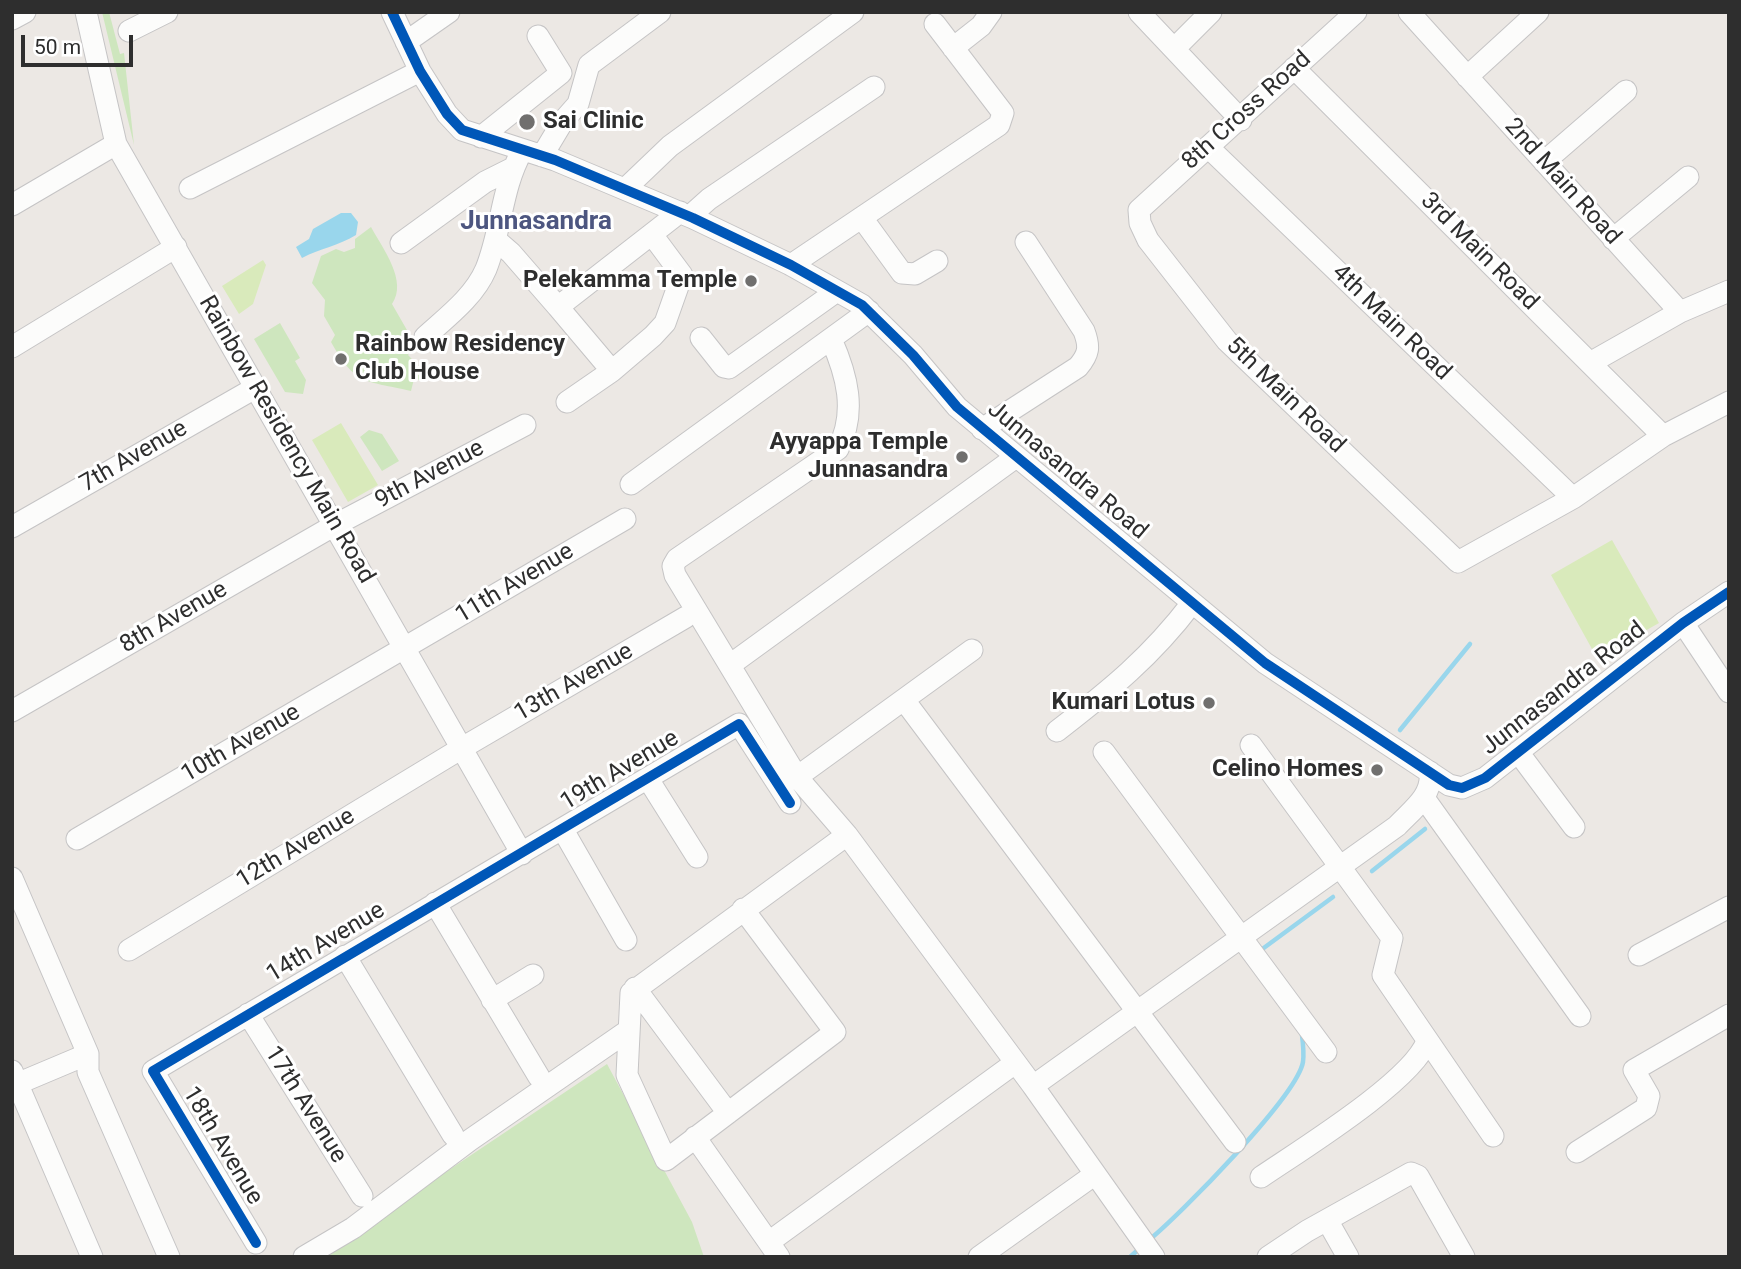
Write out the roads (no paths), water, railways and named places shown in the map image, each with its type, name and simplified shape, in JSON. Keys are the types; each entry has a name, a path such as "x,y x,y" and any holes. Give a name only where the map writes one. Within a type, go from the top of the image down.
{"street":[{"path":"12,19 25,12"},
{"name":"Rainbow Residency Main Road","path":"86,12 116,144 522,854"},
{"path":"129,31 167,12"},
{"name":"Junnasandra Road","path":"392,12 421,71 447,114 462,130 532,153 685,214 791,265 869,311 913,355 957,407 1265,663 1449,785 1462,788 1485,778 1683,623 1729,592"},
{"path":"406,42 449,12"},
{"path":"401,243 468,194 511,169 532,153 578,104 589,65 660,12"},
{"path":"625,189 670,146 853,12"},
{"path":"953,48 981,26 991,12"},
{"path":"1139,12 1241,120"},
{"path":"1174,49 1211,12"},
{"name":"8th Cross Road","path":"1139,211 1356,12"},
{"name":"2nd Main Road","path":"1409,12 1680,312"},
{"path":"1467,76 1538,12"},
{"path":"791,265 1003,120 1003,113 935,24"},
{"path":"481,137 561,73 538,36"},
{"name":"3rd Main Road","path":"1294,68 1663,436"},
{"path":"190,188 421,71"},
{"path":"558,307 653,236 874,87"},
{"path":"1544,162 1626,91"},
{"path":"12,205 116,144"},
{"name":"4th Main Road","path":"1208,147 1573,498"},
{"path":"425,337 474,289 496,240 511,169"},
{"path":"1614,239 1688,177"},
{"name":"5th Main Road","path":"1139,211 1140,223 1147,240 1227,341 1458,562 1573,498"},
{"path":"862,218 902,273 915,274 937,261"},
{"path":"567,402 612,371 665,323 682,275 653,236"},
{"path":"496,240 511,253 612,371"},
{"path":"982,429 1078,367 1088,356 1089,345 1084,331 1026,242"},
{"path":"12,348 176,247"},
{"path":"701,338 724,367 729,368 837,291"},
{"path":"1590,363 1680,312 1729,291"},
{"path":"631,484 869,311"},
{"path":"831,339 847,376 849,399 844,436 838,449 677,559 673,566 675,575 797,777 847,835 1033,1086 1149,1250"},
{"name":"7th Avenue","path":"12,527 256,388"},
{"path":"1573,498 1663,436 1729,402"},
{"name":"9th Avenue","path":"335,525 525,425"},
{"path":"730,665 1016,457"},
{"name":"11th Avenue","path":"406,649 625,519"},
{"name":"8th Avenue","path":"12,711 335,525"},
{"path":"1057,731 1126,677 1166,637 1192,603"},
{"name":"13th Avenue","path":"462,748 687,617"},
{"path":"1683,623 1729,692"},
{"name":"10th Avenue","path":"77,839 406,649"},
{"path":"797,777 972,650"},
{"path":"904,700 1139,1010 1235,1142"},
{"name":"19th Avenue","path":"522,854 739,724 790,803"},
{"path":"1251,745 1392,938 1383,975 1493,1136"},
{"name":"12th Avenue","path":"129,950 462,748"},
{"path":"1104,752 1326,1052"},
{"path":"1518,752 1574,827"},
{"path":"1033,1086 1397,826 1424,798 1431,784 1430,772"},
{"path":"648,779 698,857"},
{"path":"1424,798 1580,1016"},
{"path":"563,830 626,940"},
{"path":"743,909 835,1032 666,1160 628,1075 631,993 743,909 847,835"},
{"name":"14th Avenue","path":"153,1071 522,854"},
{"path":"12,878 88,1054 88,1072 169,1257"},
{"path":"435,903 539,1077"},
{"path":"1639,955 1729,907"},
{"path":"345,957 453,1135"},
{"path":"492,1000 533,975"},
{"path":"635,988 728,1113"},
{"name":"17th Avenue","path":"248,1014 362,1196"},
{"path":"1577,1152 1646,1108 1649,1096 1634,1070 1729,1015"},
{"path":"304,1257 353,1228 470,1140 629,1030"},
{"path":"1261,1177 1404,1073 1424,1051 1427,1041"},
{"path":"88,1054 14,1080 92,1257"},
{"path":"695,1138 774,1250 1015,1063"},
{"name":"18th Avenue","path":"153,1071 256,1243"},
{"path":"1268,1257 1326,1220 1414,1173 1464,1257"},
{"path":"979,1257 1094,1175"},
{"path":"1326,1220 1348,1257"}],"water":[{"path":"341,213 351,213 358,222 356,235 302,258 296,247 309,239 313,229"}],"waterway":[{"path":"1400,730 1470,644"},
{"path":"1372,871 1425,829"},
{"path":"1261,950 1333,897"},
{"path":"1149,1240 1210,1182 1281,1101 1303,1062 1302,1035"},
{"path":"1130,1257 1140,1248"}],"place":[{"name":"Sai Clinic","path":"527,122"},
{"name":"Pelekamma Temple","path":"751,281"},
{"name":"Rainbow Residency Club House","path":"341,359"},
{"name":"Ayyappa Temple Junnasandra","path":"962,457"},
{"name":"Kumari Lotus","path":"1209,703"},
{"name":"Celino Homes","path":"1377,770"}],"district":[{"name":"Junnasandra","path":"536,222"}]}
